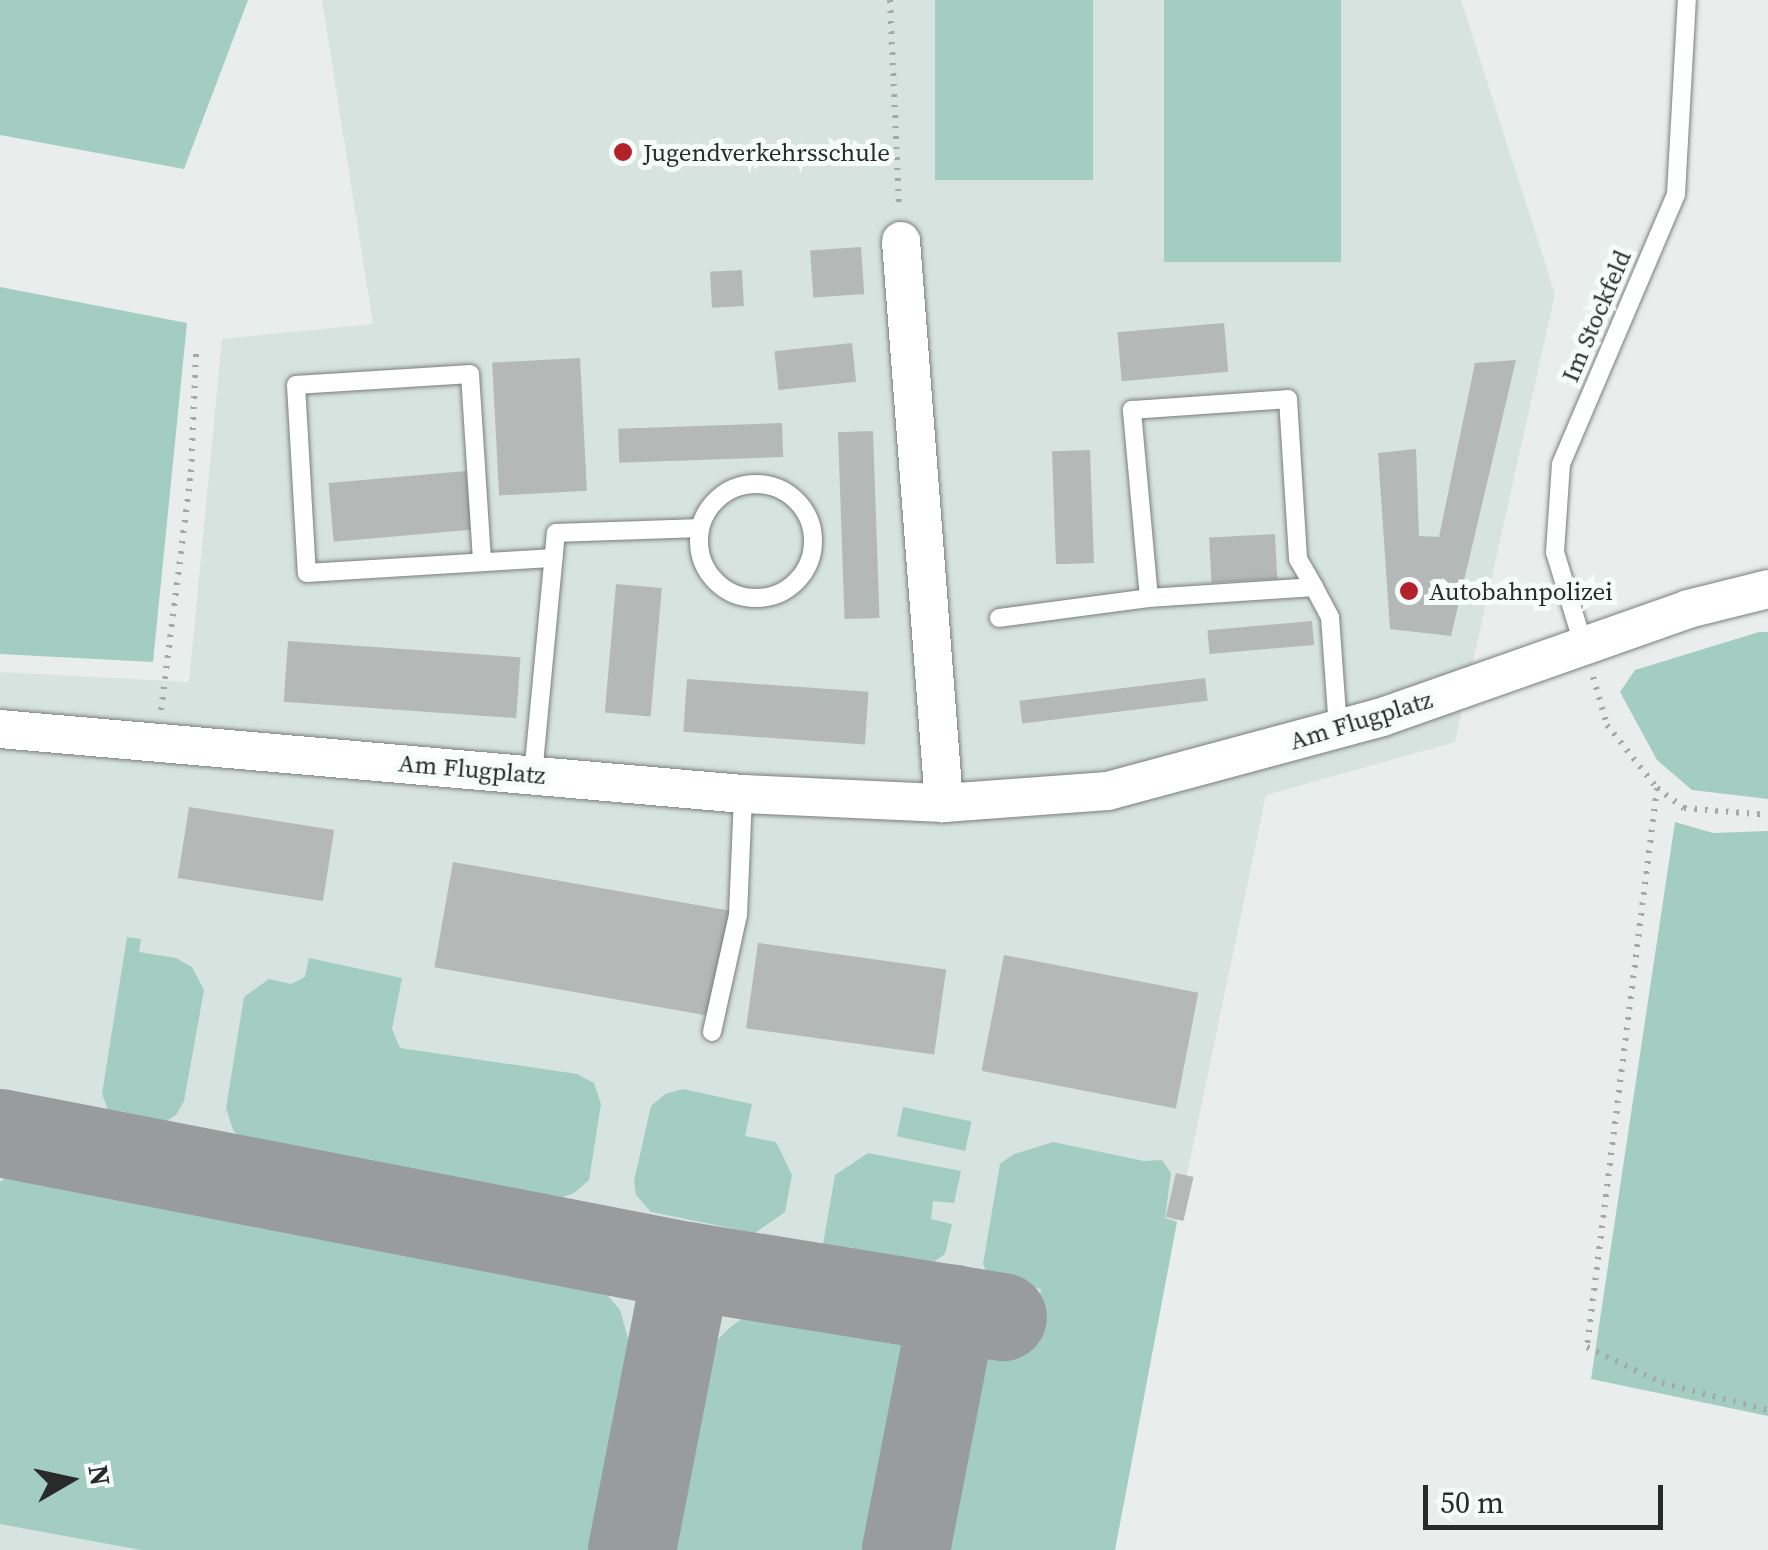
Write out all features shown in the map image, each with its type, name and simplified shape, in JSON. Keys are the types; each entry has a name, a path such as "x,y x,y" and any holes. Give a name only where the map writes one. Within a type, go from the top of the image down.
{"street":[{"path":"901,242 944,803"},
{"name":"Am Flugplatz","path":"0,729 743,794 944,803 1108,791 1338,729 1688,610 1768,589"}],"lane":[{"name":"Im Stockfeld","path":"1584,647 1555,552 1560,464 1676,194 1687,0"},
{"path":"482,560 470,374 296,384 308,572 554,558"},
{"path":"1150,598 1132,410 1288,399 1298,559 1330,616 1338,729"},
{"path":"736,487 774,487 804,510 812,547 796,582 780,592 744,597 713,580 699,546 700,528 720,496 736,487"},
{"path":"534,775 556,533 700,528"},
{"path":"999,618 1150,598 1314,587"},
{"path":"712,1032 738,915 743,794"}],"path":[{"path":"890,0 901,242"},
{"path":"153,740 163,703 190,472 196,352"},
{"path":"1584,647 1607,725 1657,788 1684,808 1768,814"},
{"path":"1657,788 1587,1347 1662,1384 1768,1410"}],"shaded area":[{"path":"322,0 1461,0 1555,294 1455,742 1266,795 1177,1222 1115,1550 0,1550 0,672 189,682 222,339 373,324"}],"green space":[{"path":"0,0 248,0 184,169 0,135"},
{"path":"935,0 1093,0 1093,180 935,180"},
{"path":"1164,0 1341,0 1341,262 1164,262"},
{"path":"0,287 187,323 153,662 0,654"},
{"path":"1768,632 1768,799 1692,790 1657,760 1620,692 1635,670"},
{"path":"1675,822 1713,833 1768,831 1768,1416 1591,1379"},
{"path":"127,937 141,939 139,952 176,958 192,967 204,990 184,1101 176,1115 162,1124 108,1110 102,1094"},
{"path":"309,958 402,978 392,1029 400,1048 577,1074 594,1083 601,1104 589,1180 574,1193 553,1201 249,1147 233,1130 226,1108 244,997 269,979 291,984 305,977"},
{"path":"683,1089 752,1104 745,1136 776,1142 792,1175 785,1212 755,1233 651,1212 636,1195 634,1181 651,1106 665,1094"},
{"path":"903,1107 971,1122 965,1151 897,1136"},
{"path":"1053,1142 1144,1161 1162,1160 1171,1173 1165,1218 1177,1222 1115,1550 915,1550 959,1319 1035,1332 1041,1289 990,1280 983,1264 1000,1164 1014,1154"},
{"path":"868,1153 961,1171 954,1203 933,1201 931,1219 952,1224 945,1254 922,1270 822,1250 835,1175"},
{"path":"28,1162 72,1163 572,1254 620,1310 640,1381 620,1524 607,1550 141,1550 0,1524 0,1182"},
{"path":"821,1295 943,1315 896,1550 650,1550 680,1408 695,1364 728,1329 768,1299"}],"building":[{"path":"861,247 864,294 813,297 810,251"},
{"path":"742,270 744,306 712,308 710,272"},
{"path":"1224,323 1228,372 1122,381 1117,332"},
{"path":"852,343 856,382 779,390 774,351"},
{"path":"580,358 587,491 499,495 492,363"},
{"path":"1516,360 1451,636 1390,629 1378,453 1416,449 1419,536 1439,537 1475,363"},
{"path":"782,423 783,457 619,463 618,429"},
{"path":"873,431 880,618 845,619 838,432"},
{"path":"1090,450 1094,563 1056,564 1052,451"},
{"path":"466,471 471,530 334,542 329,483"},
{"path":"1275,534 1277,579 1211,582 1209,537"},
{"path":"616,584 662,588 651,717 605,713"},
{"path":"1312,621 1314,645 1209,654 1207,630"},
{"path":"288,641 520,657 516,718 284,702"},
{"path":"1205,678 1208,701 1022,724 1019,701"},
{"path":"687,679 869,692 865,745 683,732"},
{"path":"189,807 334,830 323,901 178,878"},
{"path":"453,862 733,911 714,1017 434,967"},
{"path":"758,943 946,969 934,1055 746,1028"},
{"path":"1004,955 1198,993 1176,1109 981,1071"},
{"path":"1176,1173 1194,1177 1183,1221 1166,1217"}],"taxiway":[{"path":"0,1133 687,1266 1003,1317"},
{"path":"632,1550 687,1266"},
{"path":"906,1550 953,1309"}],"place":[{"name":"Jugendverkehrsschule","path":"623,152"},
{"name":"Autobahnpolizei","path":"1409,591"}]}
